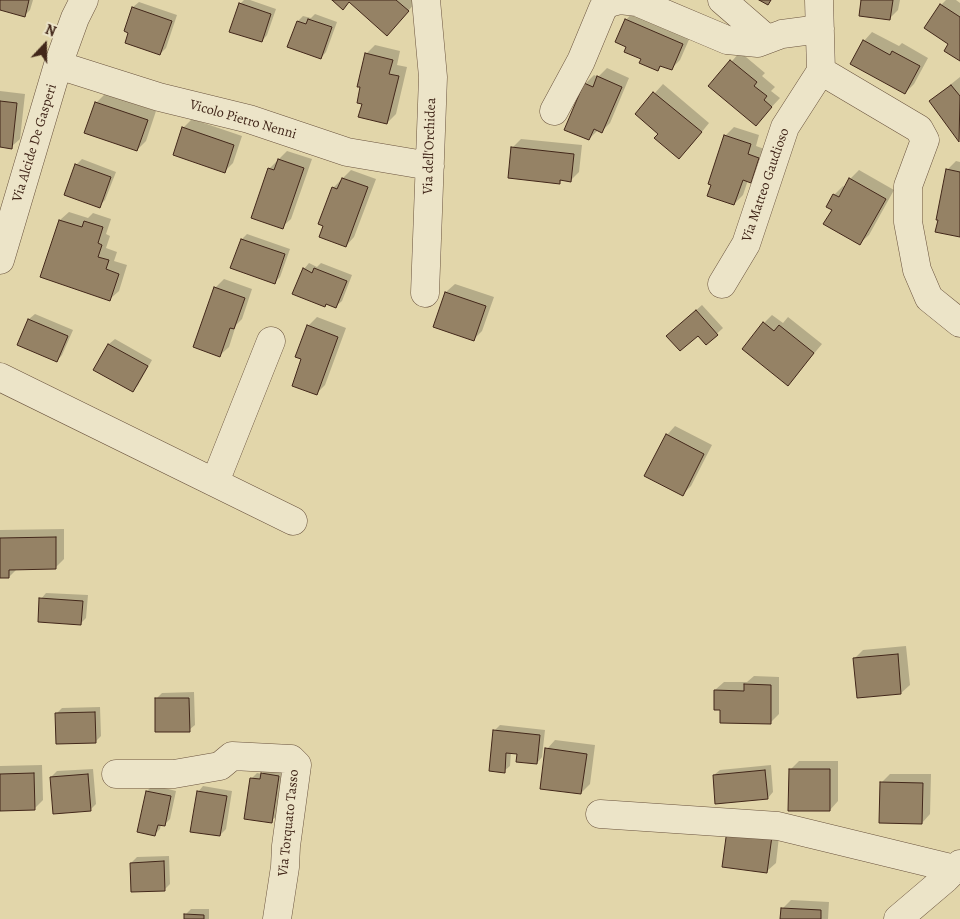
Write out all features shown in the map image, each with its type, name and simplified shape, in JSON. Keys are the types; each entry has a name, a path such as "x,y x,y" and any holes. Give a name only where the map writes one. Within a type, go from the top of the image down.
{"street":[{"name":"Via Alcide De Gasperi","path":"0,260 58,65 75,18 84,0"},
{"name":"Via dell'Orchidea","path":"425,293 433,77 426,0"},
{"path":"554,111 581,61 603,8 609,3 620,0 637,2 727,40 758,43 782,34 820,29"},
{"path":"722,0 767,39"},
{"path":"819,0 821,71 919,129 925,140 908,186 908,222 917,270 929,298 960,323"},
{"name":"Vicolo Pietro Nenni","path":"58,65 158,97 249,119 348,152 430,166"},
{"name":"Via Matteo Gaudioso","path":"722,284 746,244 785,127 821,71"},
{"path":"215,482 271,341"},
{"path":"0,377 293,521"},
{"name":"Via Torquato Tasso","path":"116,774 174,774 220,766 232,756 291,759 297,765 277,919"},
{"path":"600,814 778,826 958,866"},
{"path":"898,919 958,866"}],"building":[{"path":"0,0 29,0 25,17 0,10"},
{"path":"332,0 396,0 409,11 387,36 349,2 343,10"},
{"path":"759,0 771,0 768,5"},
{"path":"861,0 893,0 890,20 859,16"},
{"path":"239,3 271,14 262,42 229,32"},
{"path":"940,4 960,17 960,61 944,51 948,44 924,28"},
{"path":"132,7 172,21 160,55 125,43 128,33 124,31"},
{"path":"308,19 332,27 321,59 287,47 297,21 306,24"},
{"path":"625,19 683,44 672,70 660,66 658,71 639,63 641,59 624,52 626,47 615,42"},
{"path":"863,40 890,55 892,51 920,66 905,94 850,64"},
{"path":"365,53 393,60 389,74 399,76 387,124 358,117 362,104 357,103 360,87 357,87"},
{"path":"730,60 757,82 754,86 767,96 764,100 772,107 756,126 708,86"},
{"path":"597,76 622,87 602,133 594,129 589,140 564,130 584,83 593,87"},
{"path":"951,85 960,96 959,142 929,101"},
{"path":"653,92 702,132 679,159 654,138 658,134 635,114"},
{"path":"0,101 17,103 12,149 0,147"},
{"path":"95,102 148,120 137,151 84,133"},
{"path":"182,127 234,145 225,173 173,155"},
{"path":"724,135 751,144 748,154 759,158 751,183 743,180 734,205 707,196 711,185 708,184"},
{"path":"511,147 574,154 571,182 560,180 560,184 508,178"},
{"path":"278,159 304,168 283,229 251,218 268,168 274,170"},
{"path":"75,164 111,177 100,208 64,195"},
{"path":"946,169 960,172 960,237 935,232"},
{"path":"342,178 368,187 346,247 319,237 323,226 318,224 332,187 337,189"},
{"path":"849,178 886,199 860,245 823,224 832,210 826,207 833,194 839,197"},
{"path":"59,220 82,227 84,221 103,227 98,243 102,245 98,257 109,260 106,269 119,274 110,301 40,277"},
{"path":"241,239 285,254 275,284 230,268"},
{"path":"303,268 312,273 314,268 347,281 336,308 326,304 325,307 292,294"},
{"path":"214,287 245,298 234,329 230,328 220,357 193,347"},
{"path":"445,292 486,306 474,341 433,327"},
{"path":"696,310 718,335 706,345 698,336 680,351 666,336"},
{"path":"28,319 68,336 57,362 17,345"},
{"path":"763,322 774,331 779,325 814,353 788,386 742,349"},
{"path":"307,325 338,337 317,395 292,386 301,359 295,357"},
{"path":"108,344 148,366 133,392 93,370"},
{"path":"666,434 704,454 683,496 644,476"},
{"path":"56,537 56,569 9,570 9,578 0,578 0,538"},
{"path":"39,598 83,601 81,625 38,622"},
{"path":"898,654 901,694 857,698 853,658"},
{"path":"744,684 771,685 771,724 720,723 720,710 714,710 714,690 744,691"},
{"path":"155,698 189,698 190,732 155,732"},
{"path":"95,712 96,743 56,744 55,713"},
{"path":"493,730 540,735 537,764 516,762 517,754 506,753 505,773 489,771"},
{"path":"545,748 587,754 581,794 540,789"},
{"path":"789,769 830,769 830,811 788,811"},
{"path":"765,770 768,799 715,804 713,775"},
{"path":"34,773 35,810 0,811 0,774"},
{"path":"261,773 279,776 272,823 244,819 250,778 260,779"},
{"path":"88,774 91,811 53,814 50,777"},
{"path":"880,782 923,783 922,824 879,823"},
{"path":"146,791 171,796 165,826 158,825 155,836 137,832"},
{"path":"197,791 227,796 220,836 190,832"},
{"path":"727,830 772,836 767,873 722,867"},
{"path":"164,861 165,891 131,892 130,863"},
{"path":"781,908 821,910 821,919 780,919"},
{"path":"184,914 204,915 204,919 184,919"}]}
